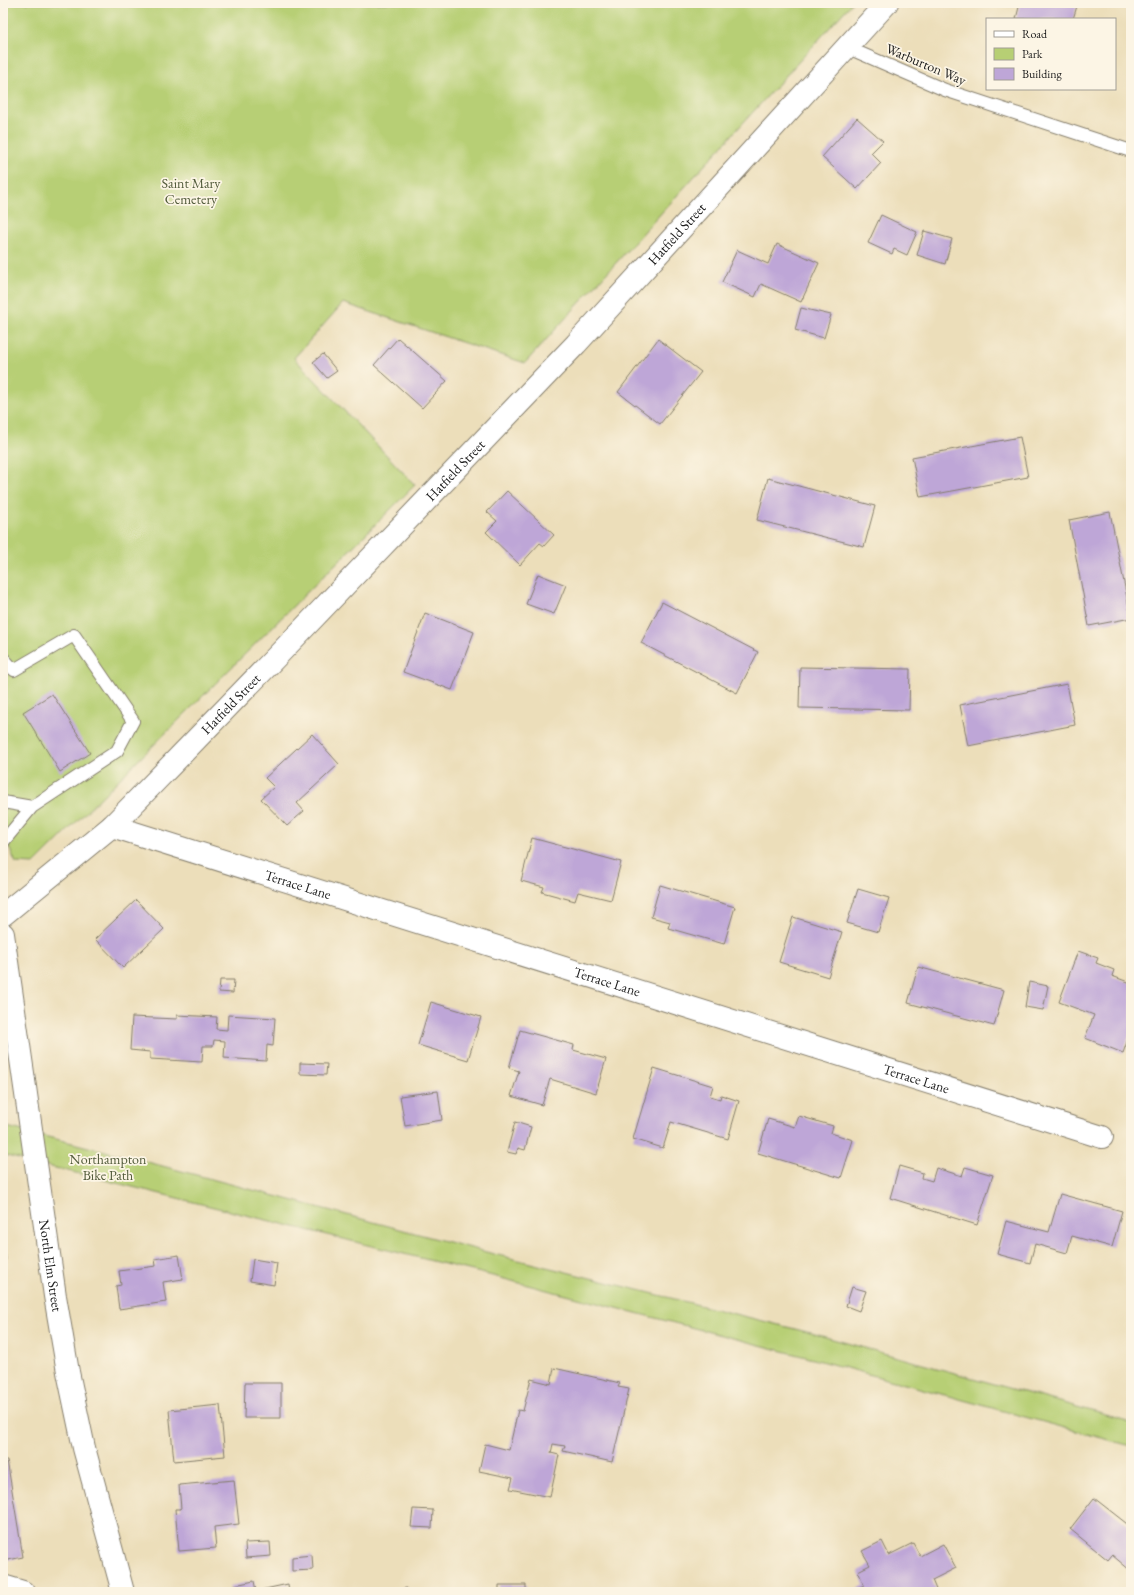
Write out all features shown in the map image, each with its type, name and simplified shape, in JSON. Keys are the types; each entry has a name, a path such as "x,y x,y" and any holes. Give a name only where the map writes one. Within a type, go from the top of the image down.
{"street":[{"name":"Hatfield Street","path":"3,916 112,826 576,344 887,3"},
{"name":"Terrace Lane","path":"112,826 1102,1137"},
{"name":"North Elm Street","path":"3,934 55,1296 68,1372 84,1448 123,1592"},
{"path":"3,1586 23,1592"}],"lane":[{"name":"Warburton Way","path":"846,47 945,90 1131,151"},
{"path":"3,658 14,670 74,635 133,721 116,751 32,807 3,842"},
{"path":"3,802 32,807"}],"green space":[{"name":"Saint Mary Cemetery","path":"3,3 852,3 525,363 343,303 294,358 415,485 34,864 16,863 3,834"},
{"name":"Northampton Bike Path","path":"3,1126 121,1155 490,1253 811,1333 1131,1422 1131,1446 806,1357 485,1274 3,1155"}],"building":[{"path":"1020,3 1078,3 1073,18 1016,18"},
{"path":"857,118 883,141 871,153 881,163 857,189 822,157"},
{"path":"881,215 917,232 907,255 894,249 892,254 868,243"},
{"path":"924,231 952,239 945,264 917,255"},
{"path":"777,244 819,263 801,302 761,284 755,297 722,282 737,250 768,264"},
{"path":"801,308 831,315 824,338 795,330"},
{"path":"398,338 447,381 422,408 374,365"},
{"path":"658,339 701,372 660,424 618,392"},
{"path":"323,354 337,371 327,378 313,362"},
{"path":"1020,437 1028,477 920,497 912,457"},
{"path":"768,478 875,506 864,547 757,520"},
{"path":"507,491 554,535 544,546 540,543 520,565 486,532 497,521 487,512"},
{"path":"1110,512 1131,618 1089,626 1069,520"},
{"path":"538,574 566,585 554,614 526,604"},
{"path":"662,602 758,652 737,693 641,643"},
{"path":"425,613 474,632 452,690 403,672"},
{"path":"800,667 910,669 909,710 799,708"},
{"path":"1067,684 1075,725 968,746 960,705"},
{"path":"52,694 90,753 60,772 23,712"},
{"path":"312,734 339,764 297,803 304,811 287,826 261,799 274,787 265,778"},
{"path":"532,838 621,862 611,900 578,892 575,901 542,892 544,887 521,881"},
{"path":"660,885 735,907 724,944 668,928 670,922 651,917"},
{"path":"858,889 889,898 878,932 847,923"},
{"path":"136,900 164,929 123,968 95,939"},
{"path":"793,917 842,932 828,977 779,962"},
{"path":"1078,951 1098,958 1096,963 1114,970 1112,976 1131,983 1131,1031 1123,1053 1085,1038 1094,1015 1059,1002"},
{"path":"918,967 1004,990 994,1026 908,1003"},
{"path":"220,980 234,980 233,993 219,992"},
{"path":"1029,982 1048,986 1043,1010 1025,1007"},
{"path":"431,1002 481,1017 468,1060 418,1045"},
{"path":"177,1015 217,1017 216,1029 227,1030 228,1015 275,1018 273,1046 267,1045 266,1061 224,1058 225,1041 214,1040 213,1046 203,1046 202,1062 150,1059 150,1052 130,1050 132,1017 177,1019"},
{"path":"520,1030 574,1045 573,1050 606,1059 596,1093 550,1079 542,1105 511,1096 519,1071 509,1068"},
{"path":"300,1063 327,1064 326,1075 300,1074"},
{"path":"654,1068 713,1086 710,1096 720,1099 721,1095 739,1101 728,1139 671,1122 663,1148 633,1139"},
{"path":"438,1091 442,1120 405,1126 400,1096"},
{"path":"799,1116 833,1126 831,1133 853,1140 841,1178 758,1153 768,1119 795,1127"},
{"path":"515,1122 531,1127 525,1150 518,1148 516,1154 507,1152"},
{"path":"899,1166 923,1173 922,1178 932,1181 936,1168 962,1176 965,1167 993,1175 977,1225 890,1198"},
{"path":"1060,1194 1122,1211 1112,1247 1072,1236 1067,1253 1035,1244 1030,1263 997,1254 1006,1221 1049,1232"},
{"path":"3,1248 5,1248 6,1260 3,1260"},
{"path":"179,1255 183,1279 163,1282 166,1302 119,1309 116,1286 121,1285 119,1271 156,1266 155,1259"},
{"path":"253,1259 277,1263 274,1285 250,1281"},
{"path":"852,1287 866,1291 859,1311 846,1306"},
{"path":"554,1368 620,1383 618,1387 629,1389 612,1462 563,1451 565,1446 553,1444 551,1453 559,1455 550,1497 510,1489 513,1478 479,1471 485,1444 509,1450 518,1410 523,1411 531,1379 551,1384"},
{"path":"245,1383 281,1383 281,1418 244,1418"},
{"path":"220,1405 225,1456 174,1461 169,1410"},
{"path":"3,1460 7,1460 23,1557 3,1561"},
{"path":"234,1480 239,1524 214,1527 216,1548 179,1551 175,1509 181,1509 179,1485"},
{"path":"1094,1498 1131,1527 1131,1571 1112,1555 1108,1560 1070,1529"},
{"path":"413,1509 433,1510 432,1528 411,1527"},
{"path":"882,1541 889,1555 913,1543 920,1556 943,1544 956,1568 932,1580 937,1592 850,1592 864,1585 858,1571 870,1565 862,1551"},
{"path":"270,1542 271,1556 246,1558 245,1543"},
{"path":"312,1555 313,1570 292,1571 292,1557"},
{"path":"254,1581 256,1591 288,1584 289,1592 232,1592 230,1586"},
{"path":"499,1585 526,1585 526,1592 499,1592"},
{"path":"407,1588 408,1592 383,1592 383,1591"}]}
